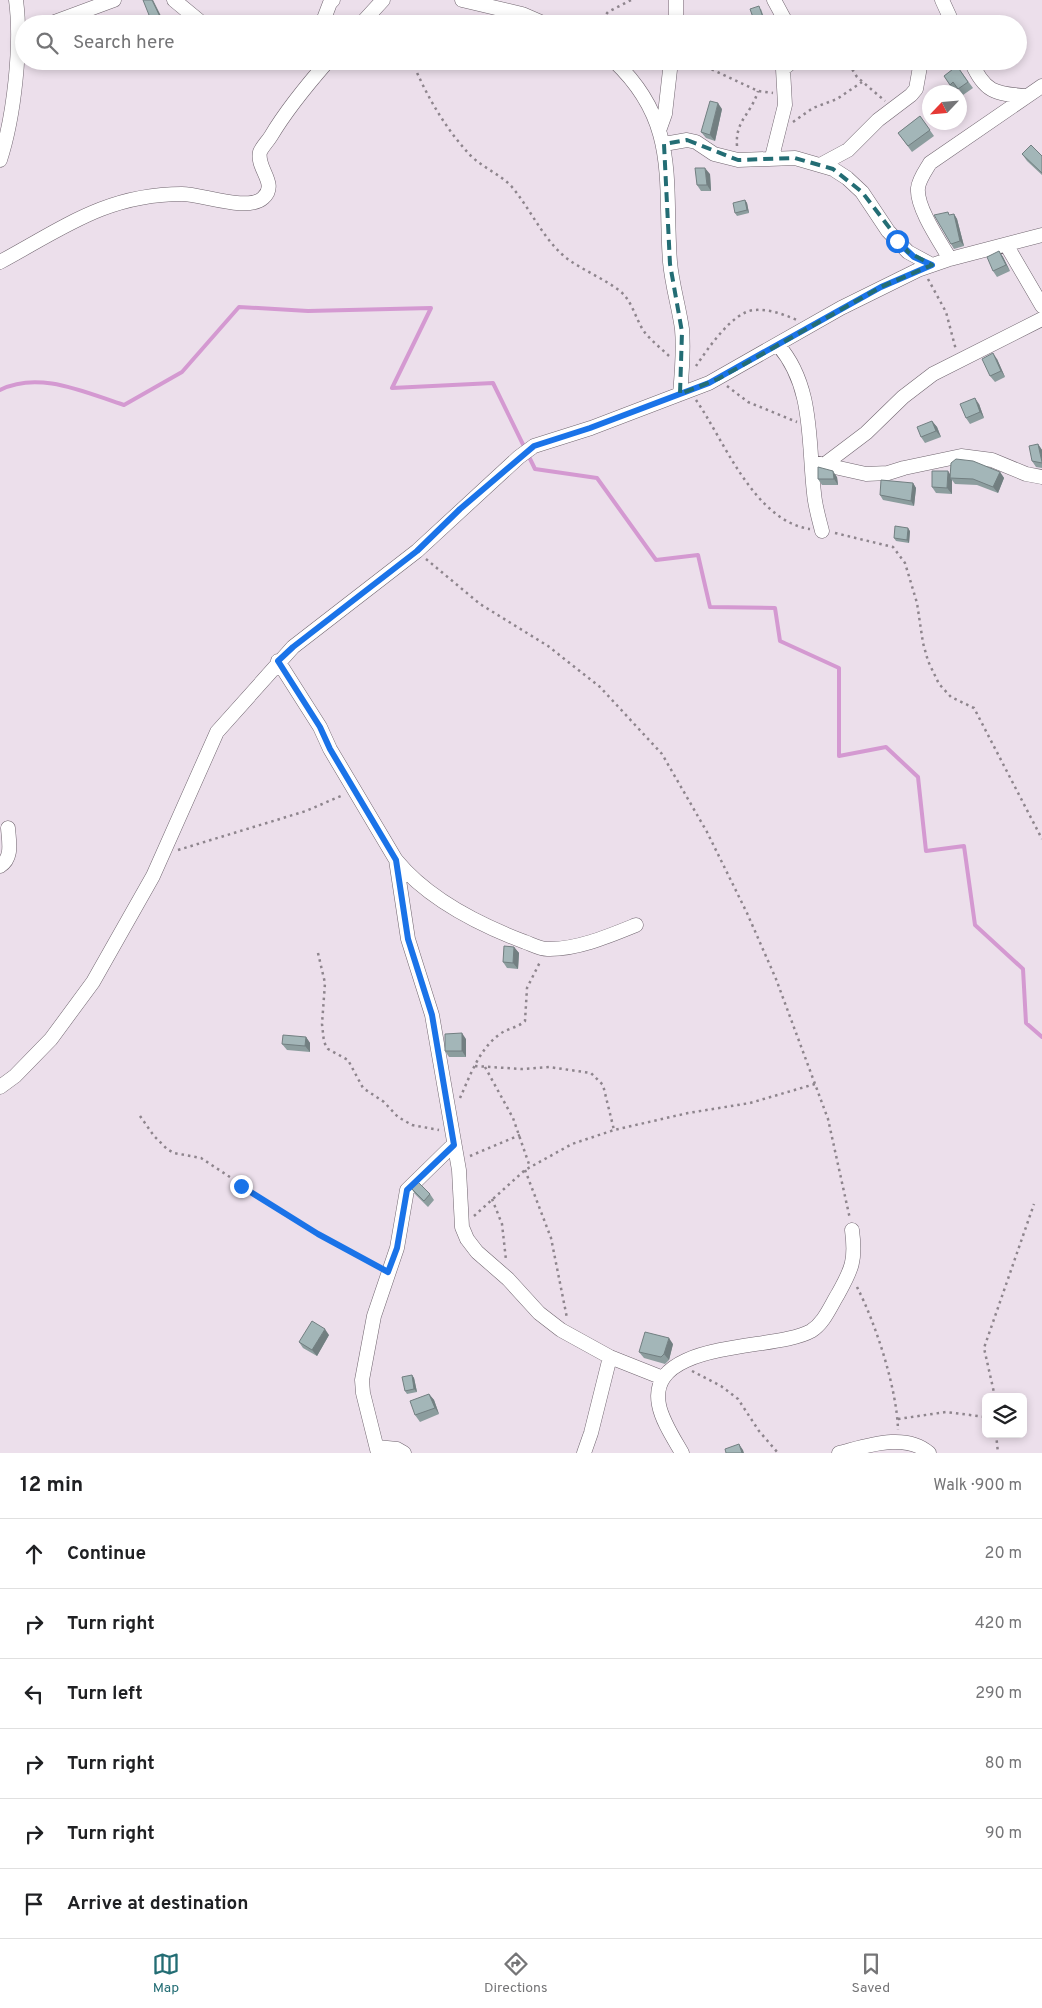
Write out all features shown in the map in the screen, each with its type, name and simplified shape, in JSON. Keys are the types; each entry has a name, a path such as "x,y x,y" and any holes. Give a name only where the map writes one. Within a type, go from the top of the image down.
{"street":[{"path":"16,0 18,15"},
{"path":"73,15 114,0"},
{"path":"174,0 192,15"},
{"path":"325,15 333,0"},
{"path":"462,0 524,15"},
{"path":"676,0 676,15"},
{"path":"774,0 782,15"},
{"path":"942,0 946,15"},
{"path":"367,15 377,1"},
{"path":"0,160 6,142 16,70"},
{"path":"0,262 72,221 124,200 183,194 244,204 256,203 263,199 268,192 269,184 260,161 260,152 297,97 320,70"},
{"path":"622,70 633,82 660,128 664,144 670,264 682,332 685,392"},
{"path":"660,128 665,114 670,70"},
{"path":"772,158 785,105 783,70"},
{"path":"822,164 848,150 878,120 912,95 916,89 919,70"},
{"path":"975,70 979,78 994,92 1026,96"},
{"path":"950,259 919,200 918,188 923,175 930,163 1042,86"},
{"path":"664,144 687,140 696,142 714,154 738,160 795,158 822,164 848,178 862,192 897,241 927,267"},
{"path":"0,1087 15,1076 51,1039 94,982 153,876 217,732 278,661 293,647 417,551 519,457 534,446 718,379 881,287 927,267 950,259 1007,246 1042,235"},
{"path":"1007,246 1042,306"},
{"path":"818,463 866,433 918,384 1042,319"},
{"path":"778,345 795,368 818,463 815,506 822,531"},
{"path":"818,463 866,474 888,473 960,456 992,460 1026,474 1042,477"},
{"path":"278,661 320,727 330,749 356,789 396,860 404,870 435,894 503,934 546,949 582,944 636,926"},
{"path":"0,866 6,861 10,848 8,828"},
{"path":"396,860 408,939 432,1015 457,1162 462,1227 477,1252 508,1279 539,1313 568,1335 610,1357 663,1378"},
{"path":"404,1453 397,1449 378,1450 363,1393 362,1380 374,1316 397,1248 407,1190 451,1132"},
{"path":"682,1453 659,1406 658,1394 663,1378 680,1364 712,1352 799,1336 810,1332 818,1326 850,1274 855,1253 852,1230"},
{"path":"584,1453 591,1433 610,1357"},
{"path":"839,1453 898,1442 915,1443 929,1453"}],"path":[{"path":"606,15 615,7 631,0"},
{"path":"416,70 447,127 471,155 508,183 539,229 564,255 579,268 619,291 629,302 648,335 683,369 692,370 714,339 746,313 754,310 776,312 811,325"},
{"path":"713,70 758,92 785,94"},
{"path":"853,70 862,82 894,109"},
{"path":"779,131 813,108 837,99 862,82"},
{"path":"738,160 737,130 740,121 752,109 758,92"},
{"path":"927,267 946,312 959,361"},
{"path":"718,379 748,402 809,427"},
{"path":"685,392 741,476 761,500 782,518 805,529 893,547 904,563 912,580 922,643 939,684 951,697 974,708 1033,826 1042,839"},
{"path":"417,551 480,604 548,646 600,687 662,754 707,832 747,913 776,979 828,1119 852,1230"},
{"path":"163,854 306,811 356,789"},
{"path":"318,953 325,984 322,1024 324,1042 328,1049 348,1060 363,1088 384,1102 398,1117 412,1125 451,1132 475,1066 486,1049 499,1034 525,1021 527,988 546,949"},
{"path":"475,1066 522,1069 549,1067 591,1073 603,1086 614,1130"},
{"path":"485,1067 520,1134 530,1167"},
{"path":"462,1227 525,1170 572,1144 614,1130 688,1113 750,1103 815,1084"},
{"path":"140,1116 167,1149 201,1158 318,1234 388,1272"},
{"path":"457,1162 520,1134"},
{"path":"525,1170 551,1238 563,1293 568,1335"},
{"path":"492,1199 502,1224 508,1279"},
{"path":"994,1393 984,1348 1034,1204"},
{"path":"850,1274 882,1353 898,1419 898,1442"},
{"path":"680,1364 721,1386 738,1398 759,1430 778,1453"},
{"path":"898,1419 946,1412 982,1416"},
{"path":"996,1438 998,1453"}],"highlighted area":[{"path":"687,140 738,160 795,158 833,169 862,192 908,252 932,265 881,287 718,379 680,394 682,332 670,264 664,144"}],"building":[{"path":"143,0 152,0 159,15 149,15"},
{"path":"759,6 762,15 752,15 750,9"},
{"path":"952,70 960,70 968,82 964,85 955,85 953,82 950,85 944,76"},
{"path":"710,101 718,103 710,135 701,132"},
{"path":"920,116 922,119 922,130 930,130 908,146 898,133"},
{"path":"1031,145 1042,156 1042,173 1022,154"},
{"path":"695,168 705,168 707,185 697,185"},
{"path":"745,200 747,210 735,213 733,203"},
{"path":"948,212 949,215 954,214 960,241 951,244 934,215"},
{"path":"999,251 1006,265 993,271 987,257"},
{"path":"993,353 1001,371 990,376 982,359"},
{"path":"975,398 980,412 966,418 960,404"},
{"path":"932,421 936,431 921,437 917,427"},
{"path":"1038,444 1042,463 1032,461 1029,446"},
{"path":"956,459 973,461 1000,472 993,487 973,479 950,478 951,463"},
{"path":"818,467 833,471 834,479 818,479"},
{"path":"932,471 948,471 947,488 932,487"},
{"path":"881,480 913,483 911,501 880,495"},
{"path":"895,526 908,528 907,540 894,538"},
{"path":"504,946 514,947 513,963 503,962"},
{"path":"462,1033 462,1051 445,1051 445,1034"},
{"path":"283,1035 306,1037 305,1046 282,1044"},
{"path":"418,1182 430,1194 424,1201 411,1188"},
{"path":"312,1321 325,1329 312,1350 299,1342"},
{"path":"645,1332 669,1338 664,1354 661,1357 639,1352"},
{"path":"412,1375 414,1389 405,1391 402,1377"},
{"path":"429,1394 435,1408 415,1415 410,1401"},
{"path":"739,1444 742,1453 726,1453 725,1449"}],"waterway":[{"path":"0,390 15,384 30,382 46,383 78,390 124,405 182,372 239,307 308,311 431,308 392,388 493,383 535,469 597,478 656,560 698,555 710,607 775,608 780,641 839,668 839,756 886,747 918,777 926,851 964,846 975,925 1023,969 1026,1023 1042,1037"}],"route":[{"path":"241,1186 352,1254 388,1272 400,1237 407,1190 454,1145 450,1132 432,1015 408,939 396,860 344,769 330,749 320,727 278,661 293,647 417,551 460,509 534,446 590,428 718,379 841,308 881,287 932,265 914,257 897,241"}]}
